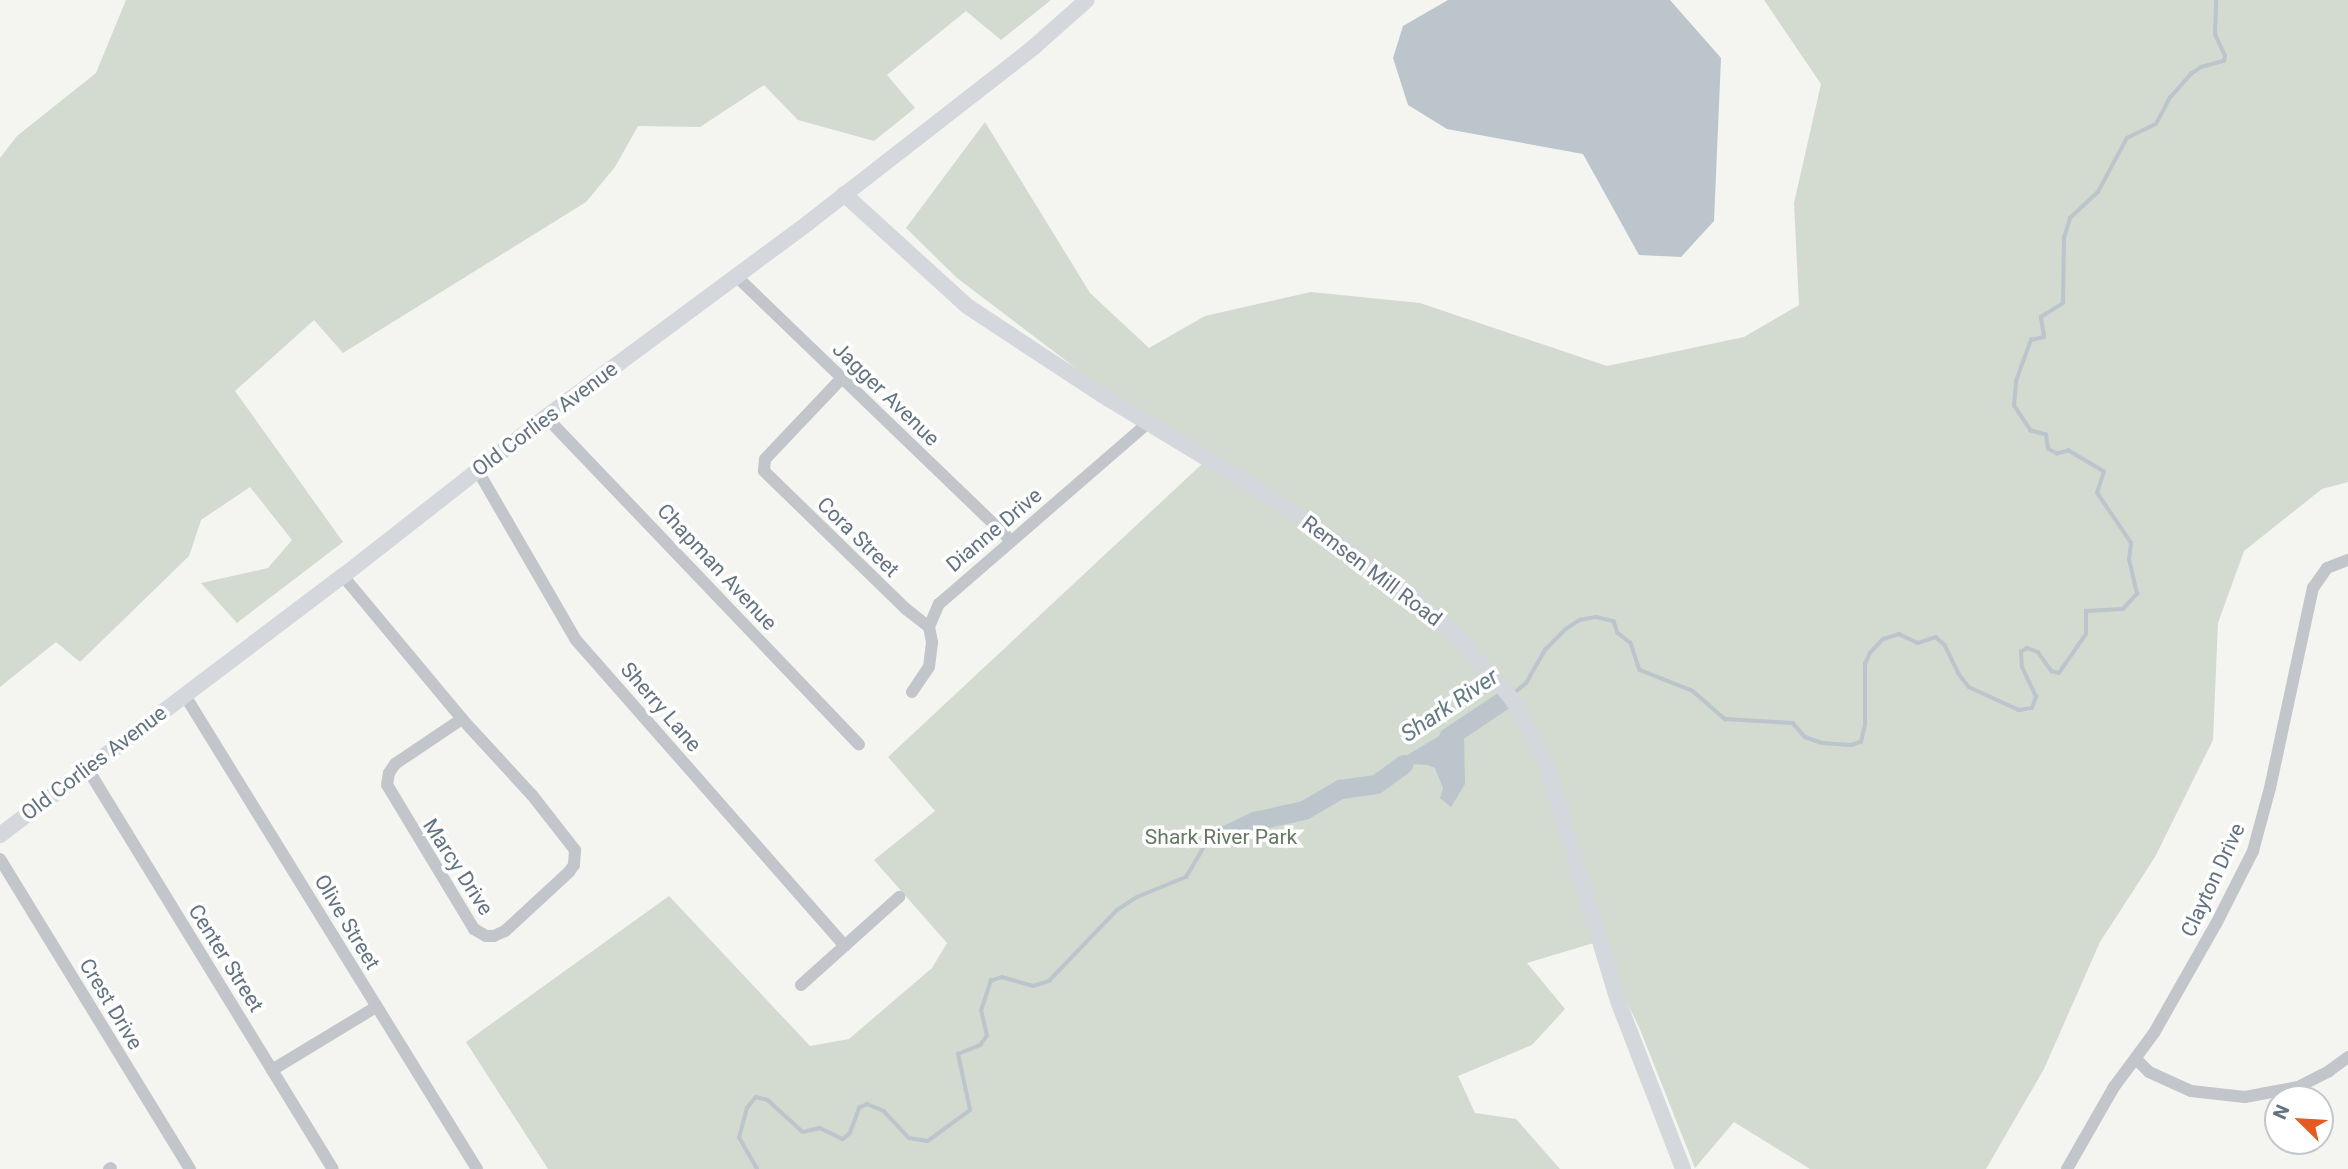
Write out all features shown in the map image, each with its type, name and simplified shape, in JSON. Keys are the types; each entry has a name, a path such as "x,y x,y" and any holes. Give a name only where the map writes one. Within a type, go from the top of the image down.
{"street":[{"name":"Old Corlies Avenue","path":"0,835 343,576 546,417 844,194 1035,47 1087,0"},
{"name":"Remsen Mill Road","path":"844,194 967,306 1148,423 1272,498 1400,586 1450,629 1504,689 1517,706 1550,774 1614,988 1683,1169"},
{"name":"Jagger Avenue","path":"734,275 1011,541"},
{"name":"Cora Street","path":"841,379 765,459 764,471 906,609 929,626"},
{"name":"Chapman Avenue","path":"546,417 859,745"},
{"name":"Dianne Drive","path":"929,626 939,604 1148,423"},
{"name":"Sherry Lane","path":"478,471 576,640 845,946"},
{"name":"Clayton Drive","path":"2067,1169 2114,1087 2154,1033 2216,924 2253,851 2270,788 2313,588 2327,568 2348,560"},
{"name":"Marcy Drive","path":"343,576 462,719 532,795 575,850 574,865 569,872 505,931 494,936 486,936 474,929 387,785 389,773 395,764 462,719"},
{"path":"912,692 929,667 932,642 929,626"},
{"name":"Olive Street","path":"184,694 477,1169"},
{"name":"Center Street","path":"87,768 333,1169"},
{"name":"Crest Drive","path":"0,859 190,1169"},
{"path":"801,985 899,897"},
{"path":"272,1070 376,1007"},
{"path":"2136,1059 2148,1072 2191,1091 2245,1097 2298,1087 2348,1057"}],"green space":[{"path":"126,0 1051,0 1001,40 966,11 887,75 915,108 874,141 798,120 764,85 700,127 638,126 615,167 586,202 343,353 314,320 235,391 343,542 237,623 201,583 268,568 292,540 250,487 201,520 189,556 80,662 56,642 0,687 0,158 17,136 96,73"},
{"name":"Shark River Park","path":"1764,0 2348,0 2348,482 2322,489 2244,551 2218,623 2213,740 2155,857 2100,942 2044,1069 1986,1169 1810,1169 1734,1122 1695,1168 1639,1027 1597,942 1527,963 1565,1009 1532,1045 1458,1076 1475,1113 1516,1119 1560,1169 548,1169 466,1042 669,896 810,1046 849,1039 932,968 947,943 874,860 935,811 888,757 1202,464 957,278 906,228 985,122 1090,293 1149,348 1205,316 1311,292 1420,303 1607,366 1744,337 1799,305 1794,203 1821,84"}],"shaded area":[{"path":"1448,0 1670,0 1721,58 1714,221 1681,257 1639,255 1583,154 1447,129 1408,105 1393,58 1403,26"},
{"path":"1464,721 1470,723 1464,733 1465,784 1451,807 1440,798 1443,788 1435,768 1428,765 1412,764 1384,780 1381,771"}],"waterway":[{"name":"Shark River","path":"1513,694 1526,683 1546,649 1566,629 1580,620 1596,617 1614,621 1618,633 1631,643 1640,670 1693,691 1725,719 1793,723 1805,737 1822,743 1851,745 1861,742 1865,724 1865,664 1870,653 1883,639 1899,634 1918,643 1936,637 1945,645 1959,674 1969,687 2019,710 2032,708 2036,697 2022,667 2021,652 2027,648 2038,652 2052,671 2059,673 2086,634 2086,611 2123,609 2137,594 2129,560 2131,543 2097,493 2104,472 2069,451 2057,454 2048,449 2046,435 2031,431 2014,406 2016,381 2031,340 2044,337 2041,317 2063,303 2064,238 2070,218 2098,192 2127,138 2156,124 2170,98 2191,74 2201,67 2224,61 2225,56 2215,35 2216,0"},
{"name":"Shark River","path":"1448,737 1505,699"},
{"name":"Shark River","path":"1221,837 1254,821 1304,810 1340,789 1376,784 1404,764"},
{"name":"Shark River","path":"757,1169 739,1138 747,1108 756,1097 768,1100 803,1132 820,1128 843,1139 850,1133 859,1108 867,1104 884,1111 909,1138 928,1141 970,1110 958,1054 980,1045 987,1036 981,1011 991,981 1002,977 1033,986 1049,981 1117,910 1137,897 1186,877 1205,845 1250,821 1288,813 1318,800 1384,780"}]}
